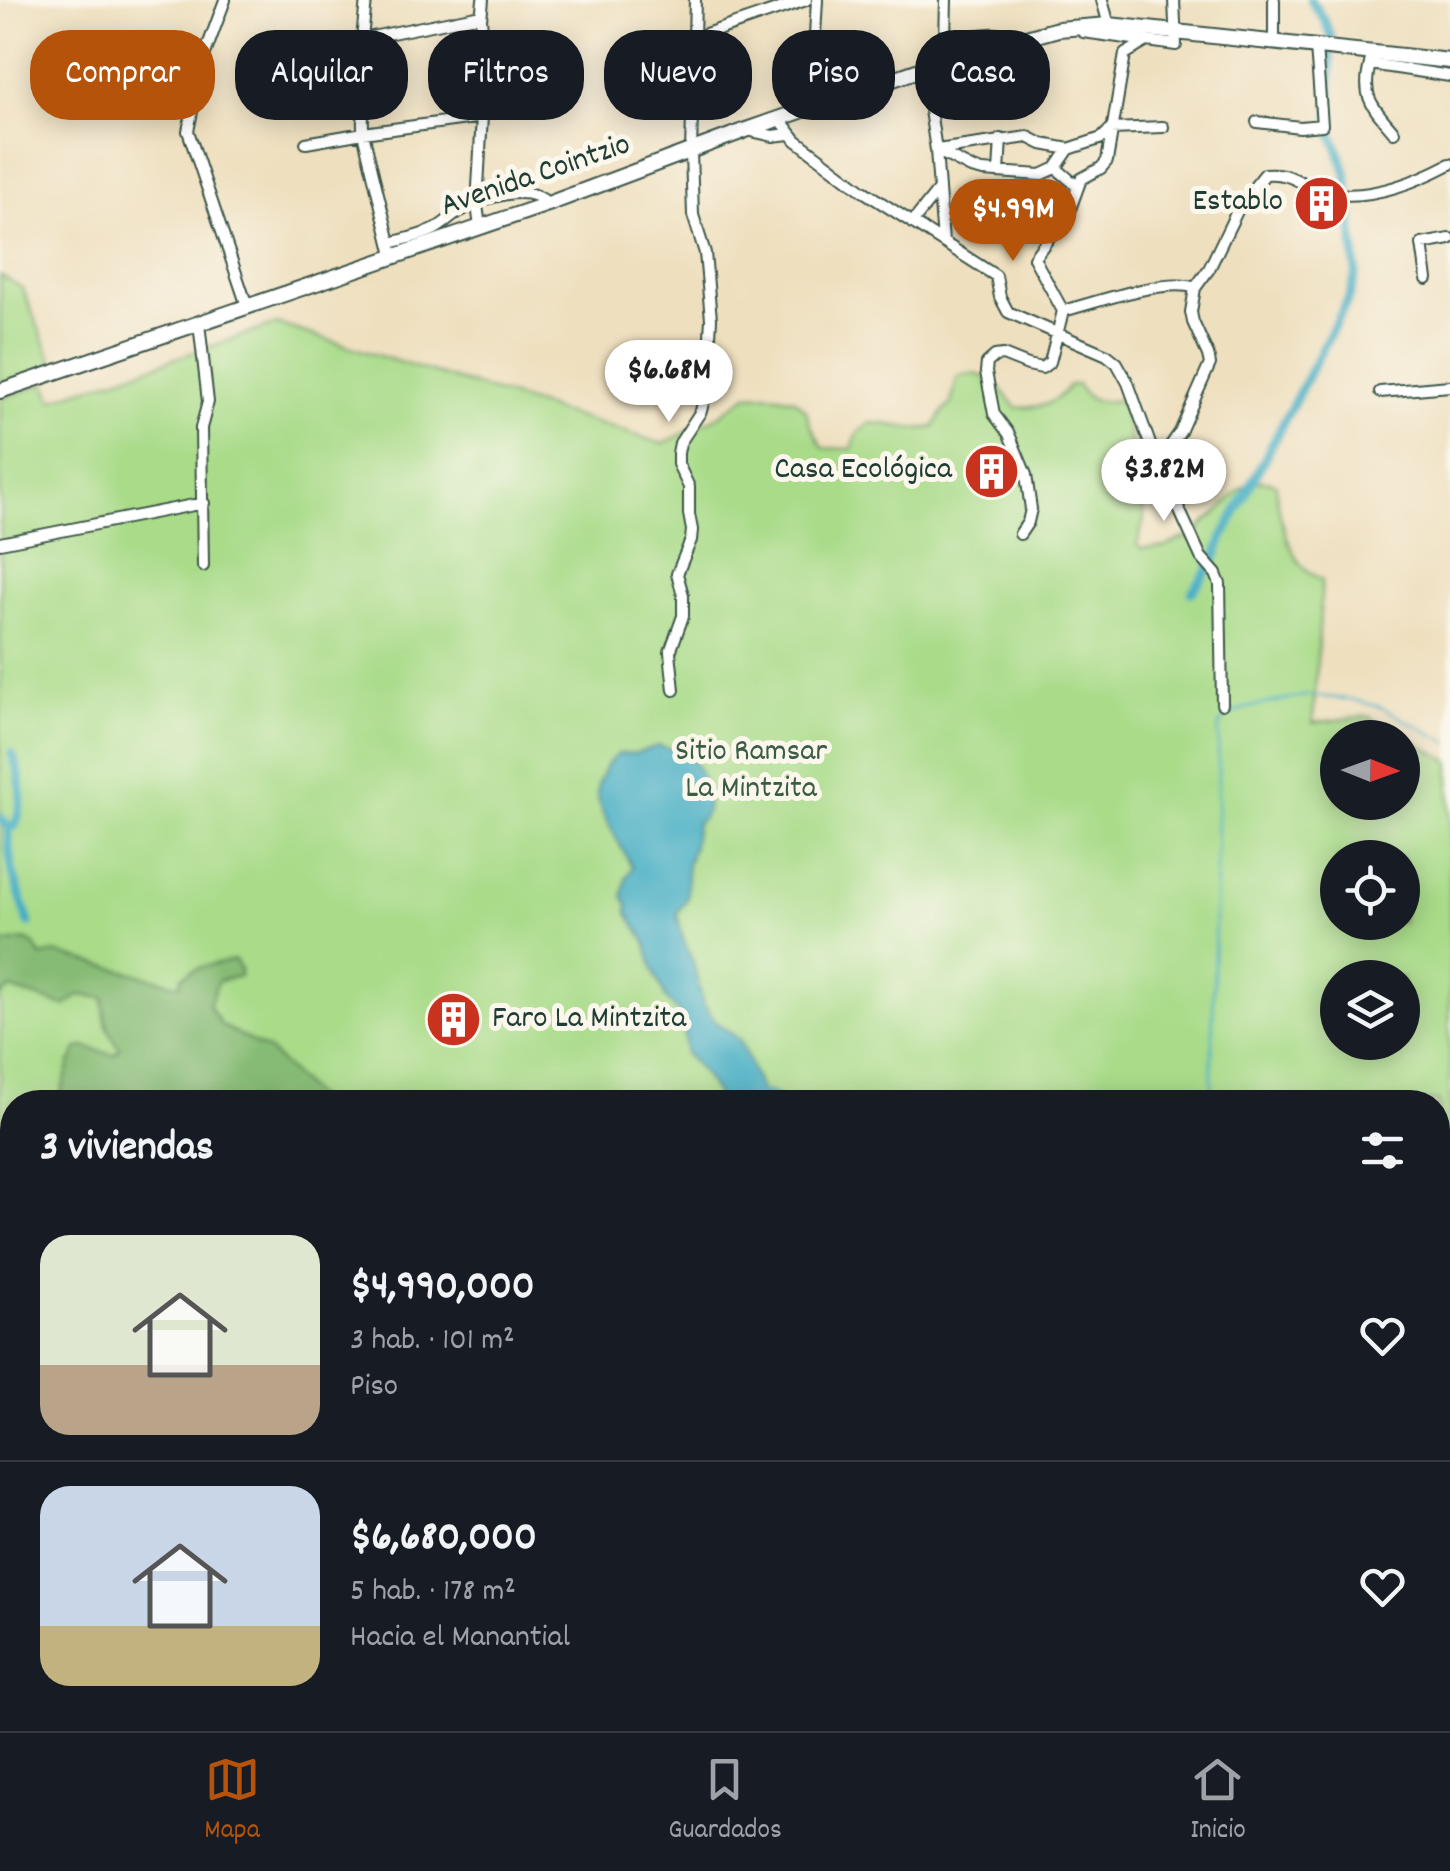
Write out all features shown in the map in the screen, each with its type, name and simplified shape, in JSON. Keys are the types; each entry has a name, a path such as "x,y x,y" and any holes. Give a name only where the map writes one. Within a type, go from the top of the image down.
{"main road":[{"name":"Avenida Cointzio","path":"1050,31 1109,25 1316,47 1371,58 1450,61"},
{"name":"Avenida Cointzio","path":"0,391 247,306 391,249 480,227 774,120"}],"street":[{"path":"226,0 195,81 188,131 247,306"},
{"path":"363,30 366,0"},
{"path":"482,30 483,0"},
{"path":"694,30 695,0"},
{"path":"718,30 806,0"},
{"path":"816,30 818,0"},
{"path":"946,0 946,30"},
{"path":"1102,0 1109,25"},
{"path":"1058,28 1176,45 1174,0"},
{"path":"1274,0 1274,42"},
{"path":"407,30 481,15"},
{"path":"1020,534 1032,508 1026,475 1009,434 994,414 987,363 1003,355 1042,368 1050,362 1063,312 1034,258 1070,209 1081,179 1107,162 1125,54 1147,41"},
{"path":"1258,122 1300,127 1322,125 1316,47"},
{"path":"1394,132 1369,100 1366,86 1371,58 1450,76"},
{"path":"1120,87 1126,128"},
{"path":"363,120 391,249 432,231 462,210 508,194 540,195 548,204"},
{"path":"306,143 452,120"},
{"path":"480,227 477,205 482,120"},
{"path":"674,690 670,652 683,616 677,574 692,530 690,486 678,464 678,453 680,443 701,411 712,320 705,253 693,215 691,120"},
{"path":"780,120 789,134 863,191 996,276 1008,312 1118,363 1201,557 1220,584 1222,704"},
{"path":"931,120 943,242"},
{"path":"936,150 1028,137 1069,149 1102,138 1111,129 1164,128"},
{"path":"746,130 773,136 789,134"},
{"path":"1000,172 1001,140"},
{"path":"936,150 971,168 1041,175 1056,168 1069,149"},
{"path":"1160,461 1180,432 1210,364 1191,312 1195,288 1240,205 1265,174 1280,172 1315,188 1348,195 1394,188 1450,164"},
{"path":"1056,168 1077,186"},
{"path":"912,224 940,188"},
{"path":"1427,279 1422,244 1450,239"},
{"path":"1063,312 1148,289 1184,284 1195,288"},
{"path":"198,323 208,402 201,428 203,566"},
{"path":"1380,392 1450,386"},
{"path":"0,543 204,502"}],"green space":[{"path":"0,275 22,288 54,365 0,384"},
{"name":"Sitio Ramsar La Mintzita","path":"277,324 663,444 720,415 747,395 794,399 806,410 823,448 852,449 857,434 870,423 934,427 951,404 957,378 966,375 975,374 991,381 1017,408 1047,404 1069,385 1077,385 1095,401 1120,400 1141,480 1144,520 1137,545 1141,549 1165,547 1195,537 1246,486 1268,481 1276,484 1281,517 1300,564 1322,580 1313,723 1320,722 1320,820 1420,820 1420,745 1450,761 1450,1090 0,1090 0,399 46,383 52,400"},
{"name":"Sitio Ramsar La Mintzita","path":"1367,716 1374,720 1336,720"},
{"path":"25,940 34,944 41,956 55,953 180,985 181,978 193,970 235,960 240,976 218,981 209,1005 221,1025 269,1051 308,1090 62,1090 78,1048 114,1055 120,1049 107,1025 104,998 79,995 65,1006 10,989 0,997 0,944"}],"water":[{"path":"658,746 678,751 697,767 707,804 696,823 687,864 687,899 677,913 703,1004 716,1022 740,1040 760,1090 713,1090 685,1053 681,1016 666,998 646,942 628,914 623,896 632,867 602,812 597,794 606,765 618,754"}],"waterway":[{"path":"1310,0 1331,37"},
{"path":"1192,592 1214,561 1350,296 1356,273 1346,171 1331,130 1330,52"},
{"path":"1211,1090 1219,726 1227,715 1246,708 1308,695 1380,707 1450,743"},
{"path":"0,817 8,826 15,826 20,808 20,781 12,754"},
{"path":"8,826 13,874 29,923"}],"place":[{"name":"Establo","path":"1322,203"},
{"name":"Casa Ecológica","path":"991,471"},
{"name":"Faro La Mintzita","path":"453,1020"}]}
